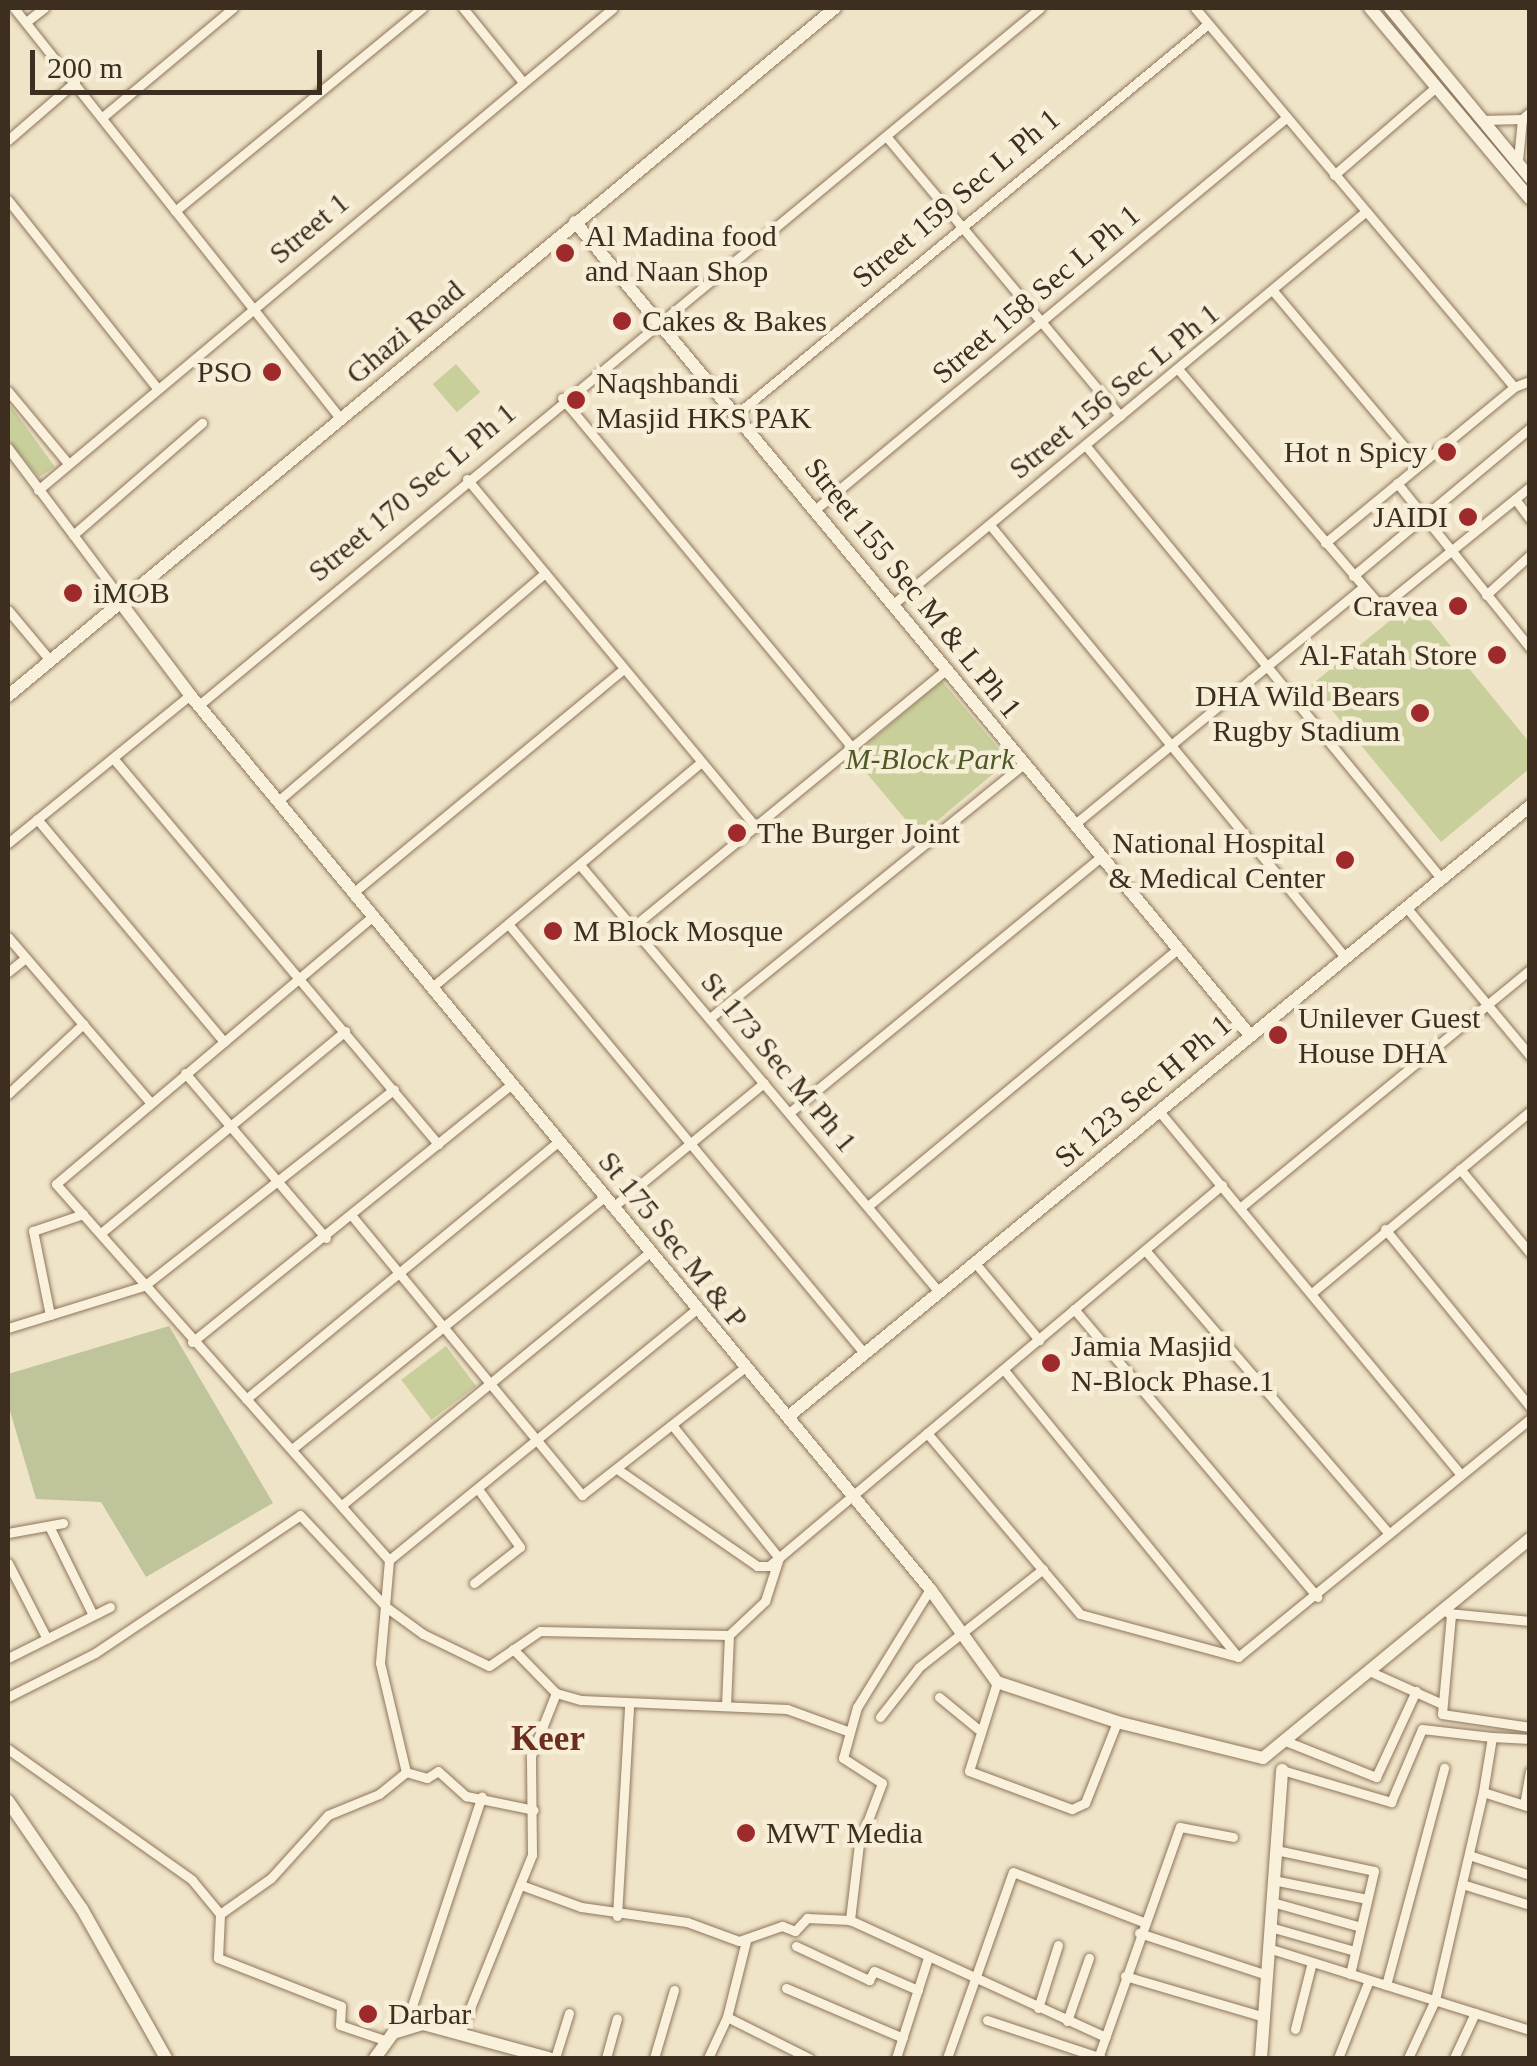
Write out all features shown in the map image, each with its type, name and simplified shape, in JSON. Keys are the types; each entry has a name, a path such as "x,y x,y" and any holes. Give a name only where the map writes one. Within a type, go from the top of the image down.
{"street":[{"path":"14,8 105,115 175,212 340,418"},
{"path":"26,22 44,8"},
{"path":"105,115 233,8"},
{"path":"175,212 422,8"},
{"path":"463,8 524,82"},
{"name":"Street 1","path":"38,490 613,8"},
{"name":"Ghazi Road","path":"8,696 835,8"},
{"name":"Street 170 Sec L Ph 1","path":"8,843 113,758 194,700 1040,8"},
{"path":"1195,8 1514,387"},
{"path":"1370,8 1530,199"},
{"path":"1390,8 1530,178"},
{"name":"Street 159 Sec L Ph 1","path":"738,413 959,226 1208,24"},
{"path":"8,140 75,82"},
{"path":"1334,176 1436,87"},
{"path":"1482,120 1526,115 1518,164"},
{"name":"Street 158 Sec L Ph 1","path":"816,508 1288,118"},
{"path":"886,136 1120,416"},
{"path":"8,200 157,388"},
{"name":"Street 156 Sec L Ph 1","path":"892,605 1274,292 1365,212"},
{"name":"Street 155 Sec M & L Ph 1","path":"575,222 738,413 892,605 1249,1034"},
{"path":"1274,292 1419,464"},
{"path":"1178,370 1377,602 1389,601 1530,487"},
{"path":"1324,543 1514,387 1530,381"},
{"path":"8,392 67,462"},
{"path":"562,398 851,746"},
{"path":"72,535 202,422"},
{"path":"1354,576 1530,428"},
{"path":"1086,446 1440,877"},
{"path":"8,448 12,461 121,601"},
{"path":"467,479 753,824"},
{"path":"1398,483 1422,518 1530,648"},
{"path":"1515,498 1530,519"},
{"path":"990,525 1345,957"},
{"path":"1486,595 1530,556"},
{"path":"278,801 545,573"},
{"path":"1076,824 1363,588"},
{"name":"St 175 Sec M & P","path":"121,601 194,700 930,1589 997,1682"},
{"path":"8,610 50,660"},
{"path":"354,892 624,669"},
{"path":"634,926 753,824 946,670"},
{"path":"113,758 438,1144"},
{"path":"431,988 701,762"},
{"path":"710,1018 1024,764"},
{"name":"St 123 Sec H Ph 1","path":"789,1416 1530,806"},
{"path":"37,819 224,1042"},
{"path":"789,1113 1102,856"},
{"name":"St 173 Sec M Ph 1","path":"580,865 939,1292"},
{"path":"1406,906 1530,1056"},
{"path":"373,916 56,1184 388,1560 380,1662 406,1772"},
{"path":"509,925 864,1353"},
{"path":"8,937 150,1102"},
{"path":"868,1206 1180,948"},
{"path":"8,972 25,958"},
{"path":"1241,1207 1530,970"},
{"path":"8,1094 83,1024"},
{"path":"101,1232 345,1031"},
{"path":"185,1074 326,1238"},
{"path":"292,1449 443,1324 690,1143 764,1083"},
{"path":"192,1342 326,1238 511,1085"},
{"path":"8,1328 144,1286 394,1089"},
{"path":"1159,1111 1313,1292 1460,1474"},
{"path":"1313,1292 1530,1111"},
{"path":"246,1398 558,1141"},
{"path":"1460,1169 1530,1253"},
{"path":"620,1470 758,1566 780,1558 1222,1185"},
{"path":"50,1315 32,1231 83,1214"},
{"path":"352,1216 582,1494 620,1470 744,1367"},
{"path":"1386,1229 1530,1408"},
{"path":"1145,1250 1388,1534"},
{"path":"342,1504 650,1252"},
{"path":"976,1264 1039,1340"},
{"path":"388,1560 698,1308"},
{"path":"1074,1309 1317,1597"},
{"path":"1004,1370 1238,1657"},
{"path":"1238,1657 1317,1597 1530,1419"},
{"path":"672,1424 780,1558"},
{"path":"927,1432 1080,1614 1238,1657"},
{"path":"474,1583 520,1547 478,1488"},
{"path":"8,1696 95,1653 300,1515 386,1607 423,1634 489,1666 540,1631 729,1635"},
{"path":"8,1533 63,1523"},
{"path":"50,1528 93,1615"},
{"path":"1117,1722 1086,1804 1077,1810 973,1776 967,1760 997,1682 1117,1722 1238,1756 1263,1758 1284,1746 1530,1539"},
{"path":"726,1706 729,1635 765,1601 780,1558"},
{"path":"8,1564 47,1639"},
{"path":"880,1717 919,1667 1043,1569"},
{"path":"850,1920 859,1844 882,1782 843,1758 858,1707 930,1589"},
{"path":"8,1658 110,1607"},
{"path":"1447,1612 1530,1621"},
{"path":"1447,1612 1442,1714 1530,1727"},
{"path":"513,1649 556,1693 630,1706 788,1709 850,1732"},
{"path":"1369,1671 1442,1704"},
{"path":"1284,1746 1376,1777 1416,1691"},
{"path":"460,2033 532,1855 531,1756 556,1693"},
{"path":"939,1697 978,1729"},
{"path":"618,1916 630,1706"},
{"path":"1261,2058 1282,1770 1391,1802 1422,1728 1530,1739"},
{"path":"1408,2058 1435,2000 1492,1737"},
{"path":"8,1749 192,1880 220,1914 218,1958 341,2006 340,2025 384,2040"},
{"path":"1386,1985 1444,1768"},
{"path":"406,1772 427,1778 438,1771 452,1788 534,1810"},
{"path":"220,1914 271,1878 328,1816 379,1794 406,1772"},
{"path":"1483,1792 1527,1806 1530,1772"},
{"path":"405,2027 482,1796"},
{"path":"8,1801 12,1818 82,1909 159,2057"},
{"path":"987,2020 1099,2058 1143,1922 1180,1827 1232,1837"},
{"path":"1276,1850 1374,1871 1350,1974"},
{"path":"1469,1856 1530,1874"},
{"path":"946,2058 1013,1872 1143,1922"},
{"path":"1273,1880 1367,1899"},
{"path":"1462,1884 1530,1905"},
{"path":"521,1886 618,1916 687,1922 717,1938 746,1941 782,1926 795,1931 807,1918 850,1920 972,1980 1104,2038"},
{"path":"1272,1902 1361,1927"},
{"path":"1270,1927 1356,1951"},
{"path":"1140,1934 1267,1976"},
{"path":"708,2058 727,2017 746,1941"},
{"path":"1038,2008 1058,1945"},
{"path":"796,1946 869,1980 874,1971 918,1990"},
{"path":"1268,1948 1530,2030"},
{"path":"896,2058 928,1958"},
{"path":"1067,2021 1089,1958"},
{"path":"1295,2029 1312,1962"},
{"path":"1125,1976 1264,2017"},
{"path":"1338,2058 1370,1980"},
{"path":"786,1988 903,2038"},
{"path":"654,2058 674,1990"},
{"path":"376,2058 384,2040 405,2027 434,2025 551,2058 569,2013"},
{"path":"1454,2058 1476,2013"},
{"path":"727,2017 809,2058"},
{"path":"606,2058 617,2018"}],"green space":[{"path":"456,364 480,392 457,412 433,384"},
{"path":"8,402 55,467 39,477 8,440"},
{"name":"DHA Wild Bears Rugby Stadium","path":"1414,601 1529,742 1529,769 1441,842 1311,685"},
{"name":"M-Block Park","path":"942,681 1009,761 919,836 852,756"},
{"path":"169,1326 273,1503 146,1577 101,1502 36,1499 8,1404 8,1374"},
{"path":"446,1346 476,1386 431,1420 401,1380"}],"place":[{"name":"Al Madina food and Naan Shop","path":"565,253"},
{"name":"Cakes & Bakes","path":"622,321"},
{"name":"PSO","path":"272,372"},
{"name":"Naqshbandi Masjid HKS PAK","path":"576,400"},
{"name":"Hot n Spicy","path":"1447,452"},
{"name":"JAIDI","path":"1468,517"},
{"name":"iMOB","path":"73,593"},
{"name":"Cravea","path":"1458,606"},
{"name":"Al-Fatah Store","path":"1497,655"},
{"name":"DHA Wild Bears Rugby Stadium","path":"1420,713"},
{"name":"The Burger Joint","path":"737,833"},
{"name":"National Hospital & Medical Center","path":"1345,860"},
{"name":"M Block Mosque","path":"553,931"},
{"name":"Unilever Guest House DHA","path":"1278,1035"},
{"name":"Jamia Masjid N-Block Phase.1","path":"1051,1363"},
{"name":"MWT Media","path":"746,1833"},
{"name":"Darbar","path":"368,2014"}],"district":[{"name":"Keer","path":"548,1739"}]}
